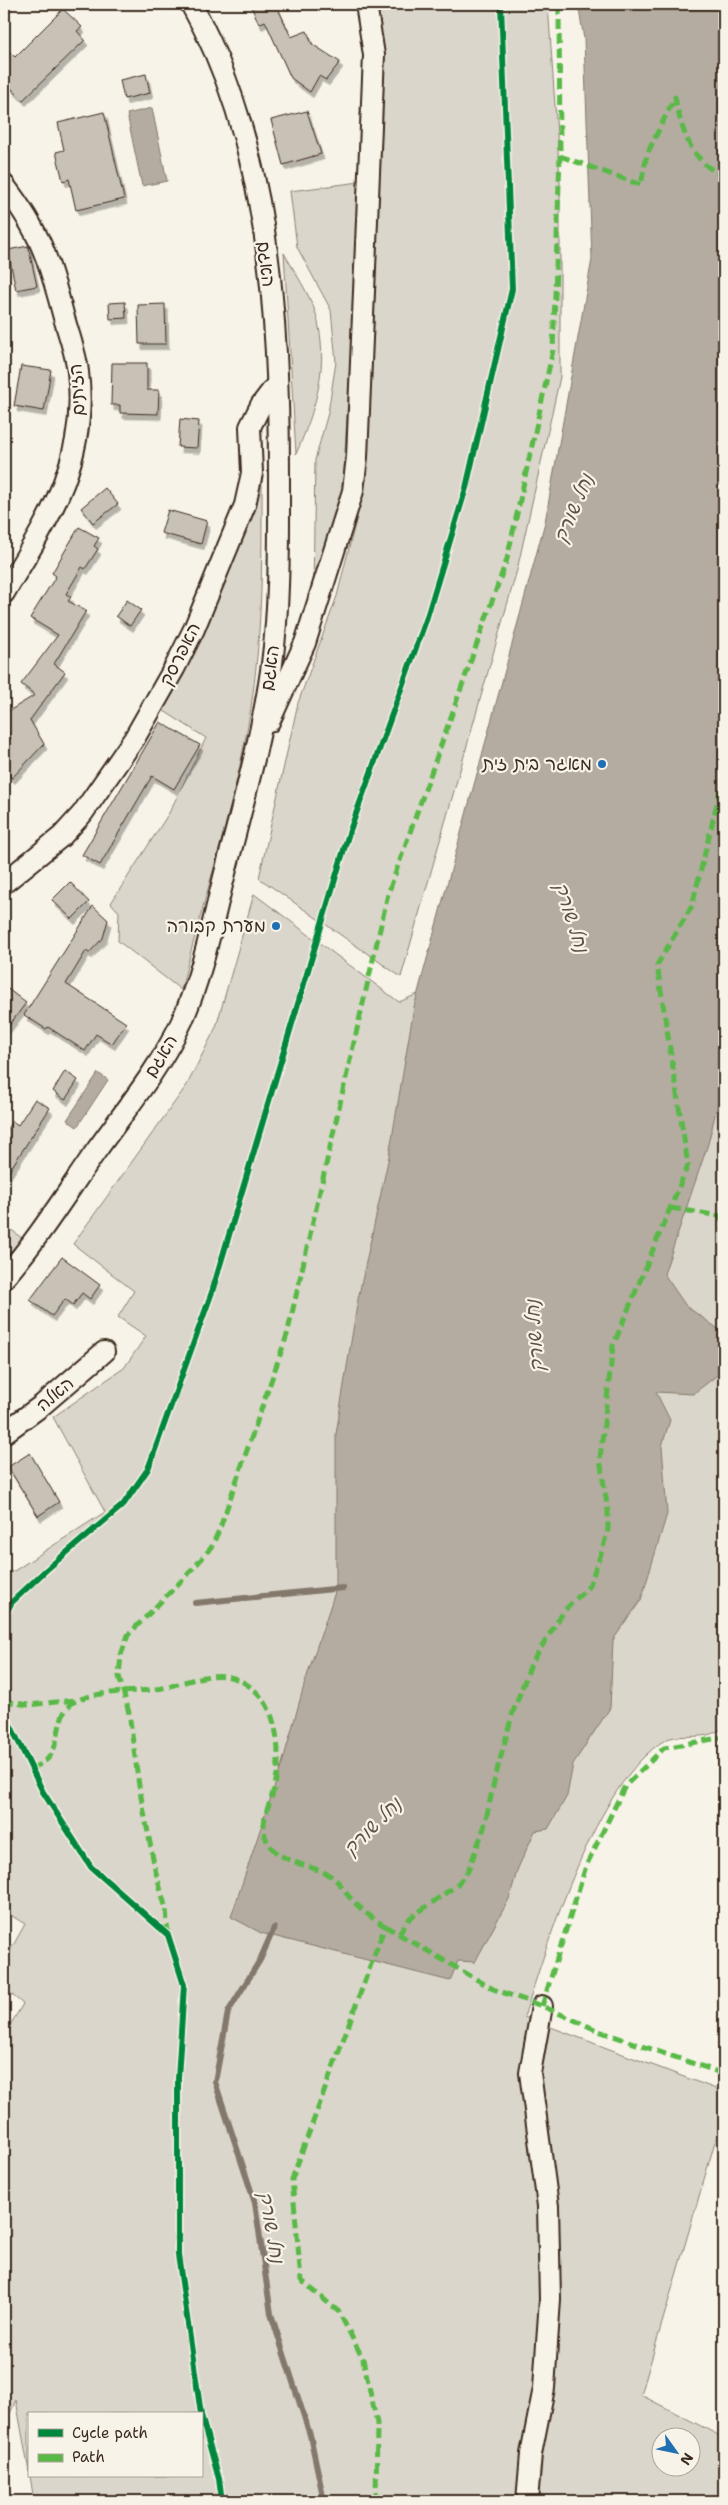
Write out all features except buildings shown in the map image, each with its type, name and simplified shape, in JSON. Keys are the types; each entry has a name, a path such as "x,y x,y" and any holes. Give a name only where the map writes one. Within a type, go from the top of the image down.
{"street":[{"name":"האגם","path":"4,1278 140,1089 168,1047 181,1022 197,981 258,739 272,664 277,600 279,476 277,384 266,260 254,179 242,128 228,81 211,40 191,4"},
{"path":"258,739 266,730 306,643 353,491 357,457 374,56 366,4"},
{"name":"הזיתים","path":"4,185 35,230 50,263 78,370 80,407 76,444 66,481 49,519 4,593"},
{"name":"האפרסק","path":"4,884 62,836 82,814 134,739 175,667 194,628 245,505 252,473 250,427 261,405 277,384"},
{"name":"האלה","path":"4,1433 41,1406 104,1352"},
{"path":"527,2501 531,2454 544,2388 550,2299 548,2206 530,2073 542,2006"}],"shaded area":[{"path":"372,4 548,4 560,179 560,377 517,570 401,977 259,878 298,703 337,596 366,480 378,125"},
{"path":"360,182 343,487 313,592 315,460 328,413 336,362 331,310 297,247 290,191"},
{"path":"284,253 314,307 322,351 319,386 315,403 296,454"},
{"path":"262,470 260,618 251,707 237,778 181,990 118,941 119,912 111,903 169,813 206,738 161,709 195,651 217,600"},
{"path":"724,738 724,1728 707,1735 675,1737 665,1740 640,1761 617,1790 596,1826 561,1907 524,2017 724,2092 724,2111 641,2395 724,2438 724,2501 34,2501 30,2478 202,2478 202,2412 28,2412 28,2466 16,2400 4,2427 4,2035 23,2004 4,1988 4,1962 25,1924 4,1911 4,1575 14,1571 105,1512 53,1417 124,1368 146,1336 118,1317 134,1291 73,1244 187,1085 216,1027 254,894 399,1002 627,905"},
{"path":"4,1224 23,1239 4,1262"}],"water":[{"name":"מאגר בית זית","path":"578,4 724,4 724,1078 708,1144 664,1274 686,1306 724,1333 724,1370 693,1394 656,1392 670,1420 662,1446 667,1514 641,1600 613,1640 610,1708 573,1764 567,1796 548,1829 535,1831 518,1868 509,1899 475,1962 458,1961 450,1981 261,1933 231,1917 282,1764 305,1682 336,1589 336,1434 358,1299 389,1156 414,1007 545,522 592,259 584,39"},
{"path":"152,108 167,181 142,186 127,114"},
{"path":"98,1073 108,1080 77,1127 67,1120"}],"waterway":[{"path":"195,1603 343,1588"},
{"name":"נחל שורק","path":"274,1928 260,1960 228,2012 215,2082 255,2203 271,2314 310,2435 324,2501"}],"marked path":[{"path":"168,1935 166,1909 155,1869 139,1786 129,1713 119,1676 121,1655 128,1635 211,1548 220,1528 287,1335 388,894 507,559 553,350 560,156 559,4"},
{"path":"560,156 641,185 647,154 675,97 684,133 689,144 703,163 724,176"},
{"path":"399,1933 410,1918 457,1885 468,1871 484,1828 513,1712 531,1664 564,1611 589,1586 602,1551 608,1529 608,1511 600,1459 613,1346 688,1165 657,965 692,906 724,781"},
{"path":"671,1208 720,1216 724,1229"},
{"path":"32,1769 50,1756 66,1709 79,1700 100,1694 156,1689 203,1677 221,1676 239,1680 261,1697 272,1716 275,1727 278,1752 277,1775 264,1821 265,1836 268,1843 273,1850 287,1859 331,1876 357,1905 385,1926 292,2179 301,2280 339,2312 363,2359 377,2423 376,2501"},
{"path":"4,1701 28,1705 76,1700"},
{"path":"542,2006 586,1866 625,1786 664,1748 724,1737"},
{"path":"385,1926 493,1989 542,2006 599,2031 724,2074"}],"cycle path":[{"path":"4,1616 12,1602 46,1570 123,1505 148,1469 212,1292 348,836 426,620 466,488 512,289 501,4"},
{"path":"4,1712 43,1792 91,1867 168,1935 184,1985 178,2078 178,2255 201,2412"},
{"path":"202,2419 219,2479 222,2501"}],"place":[{"name":"מאגר בית זית","path":"602,764"},
{"name":"מערת קבורה","path":"276,926"}]}
